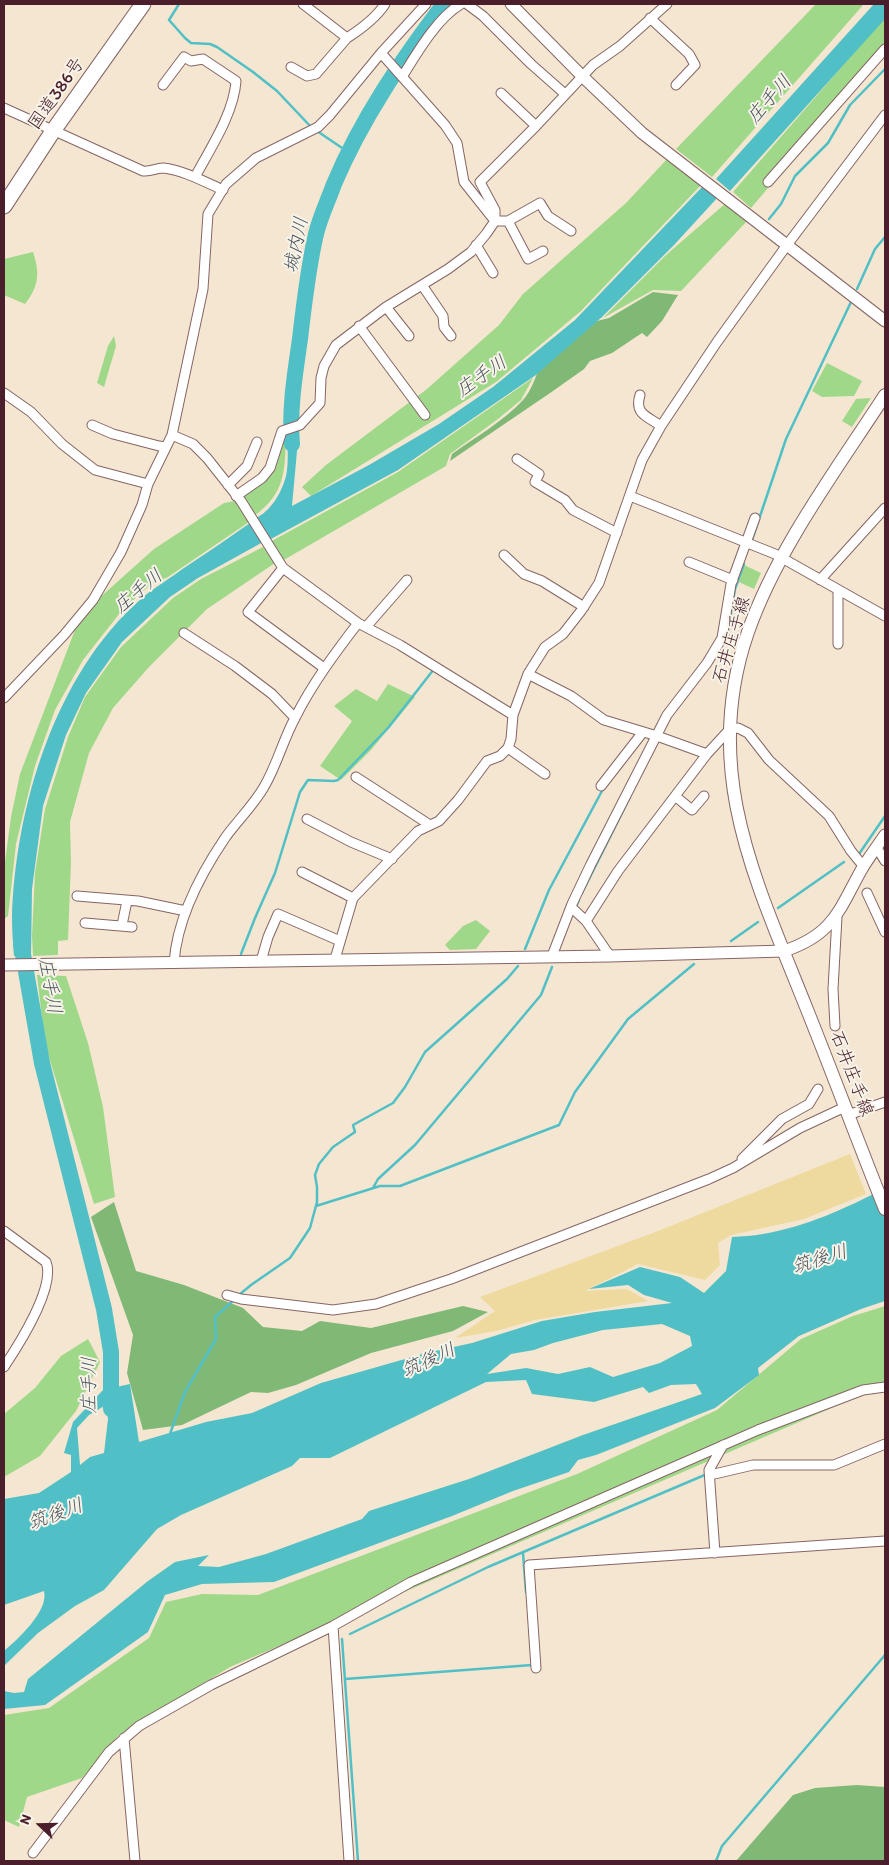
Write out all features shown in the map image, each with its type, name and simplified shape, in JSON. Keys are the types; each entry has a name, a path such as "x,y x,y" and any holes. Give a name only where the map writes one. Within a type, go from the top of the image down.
{"highway":[{"name":"国道386号","path":"4,206 53,131 143,4"}],"main road":[{"name":"石井庄手線","path":"885,395 782,558 762,598 744,645 735,684 730,728 730,763 734,794 757,886 885,1209"}],"street":[{"path":"303,4 347,38"},
{"path":"291,67 307,76 316,74 347,38 378,14 386,4"},
{"path":"4,698 64,635 93,600 121,552 142,505 148,484 172,435 203,289 208,214 226,184 256,158 314,129 330,115 381,53 426,4"},
{"path":"402,76 450,11 462,4"},
{"path":"467,4 483,16 531,64 565,94"},
{"path":"511,4 642,133 885,321"},
{"path":"239,498 262,478 270,468 282,431 300,425 320,403 321,378 324,366 336,345 386,307 471,252 495,221 495,210 480,182 593,65 620,46 667,4"},
{"path":"650,18 689,54 695,65 676,85"},
{"path":"768,182 885,49"},
{"path":"381,53 458,142 464,182 495,221"},
{"path":"163,86 184,57 192,61 203,59 236,81 235,94 219,131 195,177"},
{"path":"501,93 536,126"},
{"path":"4,108 146,171 161,168 195,177 223,190"},
{"path":"335,959 353,898 418,832 439,821 458,800 487,761 500,756 508,748 511,739 513,715 528,674 545,647 563,634 584,607 599,582 642,460 661,426 717,342 885,115"},
{"path":"495,221 508,221 540,203 548,216 571,231"},
{"path":"508,221 528,258 543,251"},
{"path":"476,245 493,273"},
{"path":"422,285 442,316 444,327 451,336"},
{"path":"386,307 409,336"},
{"path":"359,326 425,416"},
{"path":"4,394 31,412 62,444 95,470 148,484"},
{"path":"640,395 637,405 638,410 661,426"},
{"path":"92,425 113,434 159,446 166,446"},
{"path":"172,435 193,444 239,498 283,568 358,623 400,645 513,715"},
{"path":"228,485 247,466 257,442"},
{"path":"517,459 540,474 535,482 565,500 574,510 616,533"},
{"path":"630,496 782,558 885,616"},
{"path":"820,580 885,508"},
{"path":"552,956 574,910 590,866 667,715 707,663 722,638 733,580 755,518"},
{"path":"504,555 524,574 542,581 584,607"},
{"path":"689,562 733,580"},
{"path":"283,568 248,612 324,668"},
{"path":"366,627 407,580"},
{"path":"838,590 838,644"},
{"path":"174,963 180,923 210,861 226,837 262,792 274,769 295,718 324,668 358,623"},
{"path":"184,633 235,666 272,694 295,718"},
{"path":"722,638 744,645"},
{"path":"528,674 571,696 604,720 707,754"},
{"path":"586,921 618,871 707,754 730,728 738,728 748,733 770,760 830,816 851,851 864,867"},
{"path":"601,786 643,732"},
{"path":"508,748 545,774"},
{"path":"356,777 430,825"},
{"path":"675,796 692,810 704,796"},
{"path":"307,820 392,860"},
{"path":"4,965 610,956 784,951 802,945 820,934 836,916 885,835"},
{"path":"877,848 885,861"},
{"path":"302,872 353,898"},
{"path":"867,893 885,932"},
{"path":"77,896 127,900 186,911"},
{"path":"85,923 127,926 127,900"},
{"path":"574,910 586,921 610,956"},
{"path":"261,961 268,937 278,914 340,941"},
{"path":"835,1026 833,989 836,916"},
{"path":"733,1168 782,1119 809,1104 818,1089"},
{"path":"228,1295 240,1299 333,1310 376,1304 451,1279 733,1168 800,1128 848,1116 885,1102"},
{"path":"4,1231 46,1262 49,1269 46,1284 34,1317 4,1367"},
{"path":"33,1853 109,1752 139,1726 211,1684 333,1626 411,1582 723,1445 862,1390 885,1388"},
{"path":"709,1473 753,1466 834,1465 885,1444"},
{"path":"715,1553 709,1473 723,1445"},
{"path":"536,1668 529,1565 885,1541"},
{"path":"333,1626 349,1861"},
{"path":"124,1738 135,1861"}],"green space":[{"path":"816,4 864,4 712,177 676,149"},
{"path":"885,17 885,51 751,208 733,192"},
{"path":"668,158 702,184 581,311 496,382 311,496 302,487 326,465 427,389 499,325 523,294 626,203"},
{"path":"726,203 748,220 681,291 653,290 603,318 666,255"},
{"path":"33,252 37,266 37,279 36,285 25,304 4,295 4,259"},
{"path":"653,292 678,295 662,321 647,337 642,333 612,353 590,361 584,369 450,461 452,454 498,422 523,400 531,388 540,365 593,322 609,318"},
{"path":"114,336 116,346 104,387 97,383 108,346"},
{"path":"827,363 862,381 854,396 822,397 812,391"},
{"path":"533,378 521,400 450,454 446,466 282,561 270,542 398,472"},
{"path":"871,398 852,427 842,421 856,399"},
{"path":"286,433 282,480 272,499 254,516 241,496 261,481"},
{"path":"235,501 249,522 168,577 150,585 123,609 83,660 55,710 35,766 16,844 8,916 4,919 4,869 11,817 20,774 78,622 97,600 154,549 224,503"},
{"path":"263,547 275,563 207,609 149,667 113,708 89,753 70,822 71,862 68,940 58,941 58,955 33,956 35,873 45,809 68,737 85,697 121,647 173,598 201,579"},
{"path":"744,565 761,573 754,589 739,582"},
{"path":"388,684 415,697 371,750 341,780 320,766 352,721 334,706 356,689 377,701"},
{"path":"476,920 490,931 476,949 450,950 445,945 463,926"},
{"path":"37,975 66,976 88,1043 103,1107 115,1197 94,1204 45,1044"},
{"path":"114,1202 136,1271 184,1285 243,1308 263,1327 302,1331 320,1321 371,1328 463,1306 488,1312 453,1331 371,1353 296,1385 268,1393 251,1392 182,1425 143,1430 127,1373 133,1335 91,1217"},
{"path":"885,1306 885,1385 230,1667 119,1735 82,1778 27,1797 19,1827 4,1820 4,1715 49,1708 149,1638 166,1602 202,1594 258,1595 577,1474 717,1410 801,1339 853,1316"},
{"path":"88,1339 100,1362 76,1411 40,1456 4,1477 4,1414 35,1388 61,1356"},
{"path":"857,1785 885,1787 885,1861 736,1861 793,1795 815,1788"}],"sand":[{"path":"850,1154 866,1194 804,1219 731,1235 718,1243 720,1265 705,1280 638,1264 585,1291 627,1289 648,1301 535,1320 496,1331 455,1338 495,1311 480,1297 653,1233"}],"water":[{"path":"874,4 885,4 885,19 730,191 716,179"},
{"path":"704,185 719,196 674,245 602,317 536,375 398,470 269,540 256,518 271,506 284,482 287,465 288,431 299,429 292,506 369,465 439,424 493,387 575,320"},
{"path":"250,523 263,542 198,578 170,597 122,642 86,693 66,735 43,806 32,889 31,955 14,956 12,918 21,832 31,789 45,745 63,704 85,665 111,630 141,599"},
{"name":"筑後川","path":"885,1188 885,1301 861,1309 799,1336 758,1368 759,1375 715,1408 596,1455 578,1460 569,1472 513,1491 452,1516 274,1582 202,1584 165,1595 148,1632 45,1705 4,1709 4,1691 24,1692 28,1679 148,1581 175,1562 209,1555 198,1566 219,1567 266,1554 362,1519 369,1511 469,1479 583,1435 702,1394 696,1384 671,1385 649,1393 643,1387 594,1402 532,1394 526,1380 486,1382 330,1458 300,1458 292,1466 181,1515 157,1529 104,1590 75,1606 38,1633 4,1666 4,1651 37,1616 42,1607 44,1591 4,1605 4,1499 39,1493 71,1472 71,1455 64,1453 73,1422 103,1390 130,1384 139,1442 206,1422 252,1413 321,1383 426,1353 472,1343 542,1321 595,1312 672,1303 644,1295 628,1285 589,1289 640,1267 680,1277 704,1293 726,1271 732,1237 759,1235 794,1227 826,1216","holes":["662,1324 690,1336 692,1346 660,1363 613,1377 590,1367 558,1374 526,1368 487,1374 511,1354 534,1350 603,1330","106,1405 108,1419 104,1453 90,1457 80,1465 77,1428 89,1415"]}],"waterway":[{"path":"179,4 169,20 185,38 191,43 210,44 217,47 253,72 277,91 312,128"},
{"name":"城内川","path":"292,444 291,418 294,378 308,273 320,221 345,160 370,113 383,91 444,4"},
{"path":"769,219 781,204 795,176 828,143 850,105 885,69"},
{"path":"317,131 348,152"},
{"path":"857,289 875,249 885,237"},
{"path":"752,540 786,439 851,302"},
{"path":"728,631 735,589 744,564"},
{"path":"241,954 275,873 300,792 308,780 338,780 388,728 434,669"},
{"path":"525,949 549,890 603,789"},
{"path":"582,893 630,797"},
{"path":"859,854 885,816"},
{"path":"778,908 844,862"},
{"path":"570,920 579,900"},
{"path":"731,941 758,922"},
{"name":"庄手川","path":"21,934 42,1063 104,1309 111,1352 111,1409"},
{"path":"316,1206 380,1186 400,1186 559,1125 575,1092 628,1019 694,964"},
{"path":"239,1295 290,1258 310,1228 317,1202 315,1175 319,1164 333,1147 355,1132 353,1125 393,1103 405,1087 425,1052 507,979 518,966"},
{"path":"373,1188 378,1179 415,1145 541,995 552,967"},
{"path":"170,1434 185,1392 216,1339 215,1317 235,1299"},
{"path":"350,1634 488,1567 707,1474"},
{"path":"523,1553 526,1592"},
{"path":"342,1639 358,1861"},
{"path":"716,1861 722,1846 885,1655"},
{"path":"345,1679 532,1665"}]}
